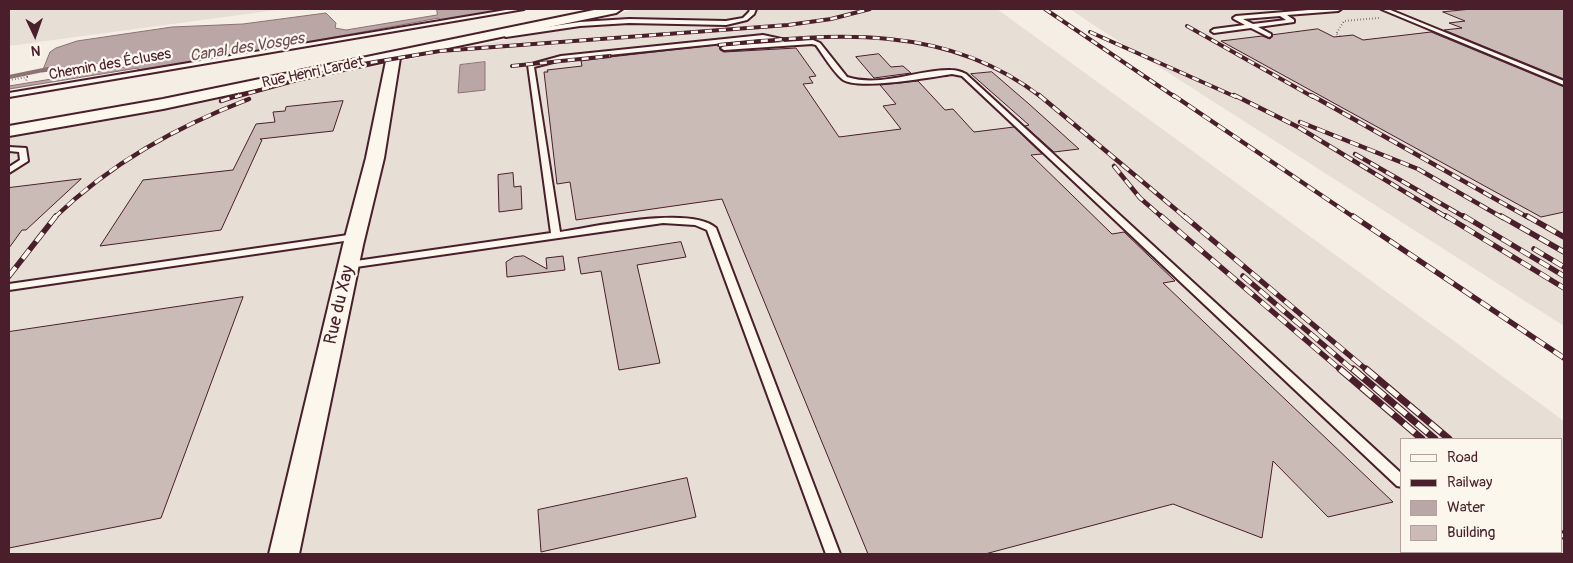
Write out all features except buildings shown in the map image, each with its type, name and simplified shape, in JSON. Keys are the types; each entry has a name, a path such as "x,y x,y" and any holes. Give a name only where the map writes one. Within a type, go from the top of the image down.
{"street":[{"name":"Rue Henri Lardet","path":"9,131 163,104 616,9"},
{"name":"Rue du Xay","path":"284,554 355,237 375,158 394,55"}],"lane":[{"name":"Chemin des Écluses","path":"9,95 521,9"},
{"path":"475,39 580,24 630,21 726,23 745,19 752,13 753,9"},
{"path":"1269,35 1236,18 1338,9"},
{"path":"1384,9 1564,83"},
{"path":"1214,31 1292,22 1282,15"},
{"path":"556,234 530,66 561,58 763,36 789,42"},
{"path":"724,48 807,41 818,44 845,78 851,80 869,82 952,72 964,75 1400,480"},
{"path":"9,148 23,150 24,162 9,171"},
{"path":"349,265 663,220 697,222 712,228 833,554"},
{"path":"9,288 355,237"}],"path":[{"path":"1340,36 1336,34 1344,22 1400,15"},
{"path":"9,80 27,76"}],"shaded area":[{"path":"9,9 284,9 9,46"},
{"path":"635,9 997,9 1564,421 1564,554 9,554 9,134 96,123 598,21"},
{"path":"1070,9 1564,9 1564,326 1089,22"}],"water":[{"name":"Canal des Vosges","path":"437,9 513,9 440,20 439,18 219,58 138,70 138,68 9,89 9,86 137,65 139,59 135,58 42,72 50,52 77,41 172,27 243,24 326,13 336,23 335,28 346,30 437,15"},
{"path":"485,62 485,90 458,93 460,65"}],"waterway":[{"path":"9,77 48,69"}],"railway":[{"path":"235,97 345,67 440,51 788,25 831,19 870,9"},
{"path":"1045,9 1175,97"},
{"path":"1187,26 1313,97"},
{"path":"1090,32 1236,97"},
{"path":"719,45 804,38 846,37 887,39 927,45 966,56 1004,73 1041,97"},
{"path":"512,66 610,56"},
{"path":"221,101 239,95"},
{"path":"1039,95 1186,218"},
{"path":"1173,95 1355,218"},
{"path":"1234,95 1298,127 1448,218"},
{"path":"1311,95 1529,218"},
{"path":"56,217 98,180 146,148 170,134 249,99"},
{"path":"1300,122 1418,169 1503,218"},
{"path":"1355,154 1466,218"},
{"path":"1114,166 1140,198 1163,218"},
{"path":"1161,216 1342,371"},
{"path":"1184,216 1368,371"},
{"path":"1353,216 1564,358"},
{"path":"1446,216 1564,288"},
{"path":"1464,216 1564,276"},
{"path":"1501,216 1564,252"},
{"path":"1527,216 1564,237"},
{"path":"9,276 56,217"},
{"path":"1534,249 1564,267"},
{"path":"1243,276 1354,371"},
{"path":"1340,369 1421,438"},
{"path":"1353,369 1434,438"},
{"path":"1366,369 1448,438"}]}
